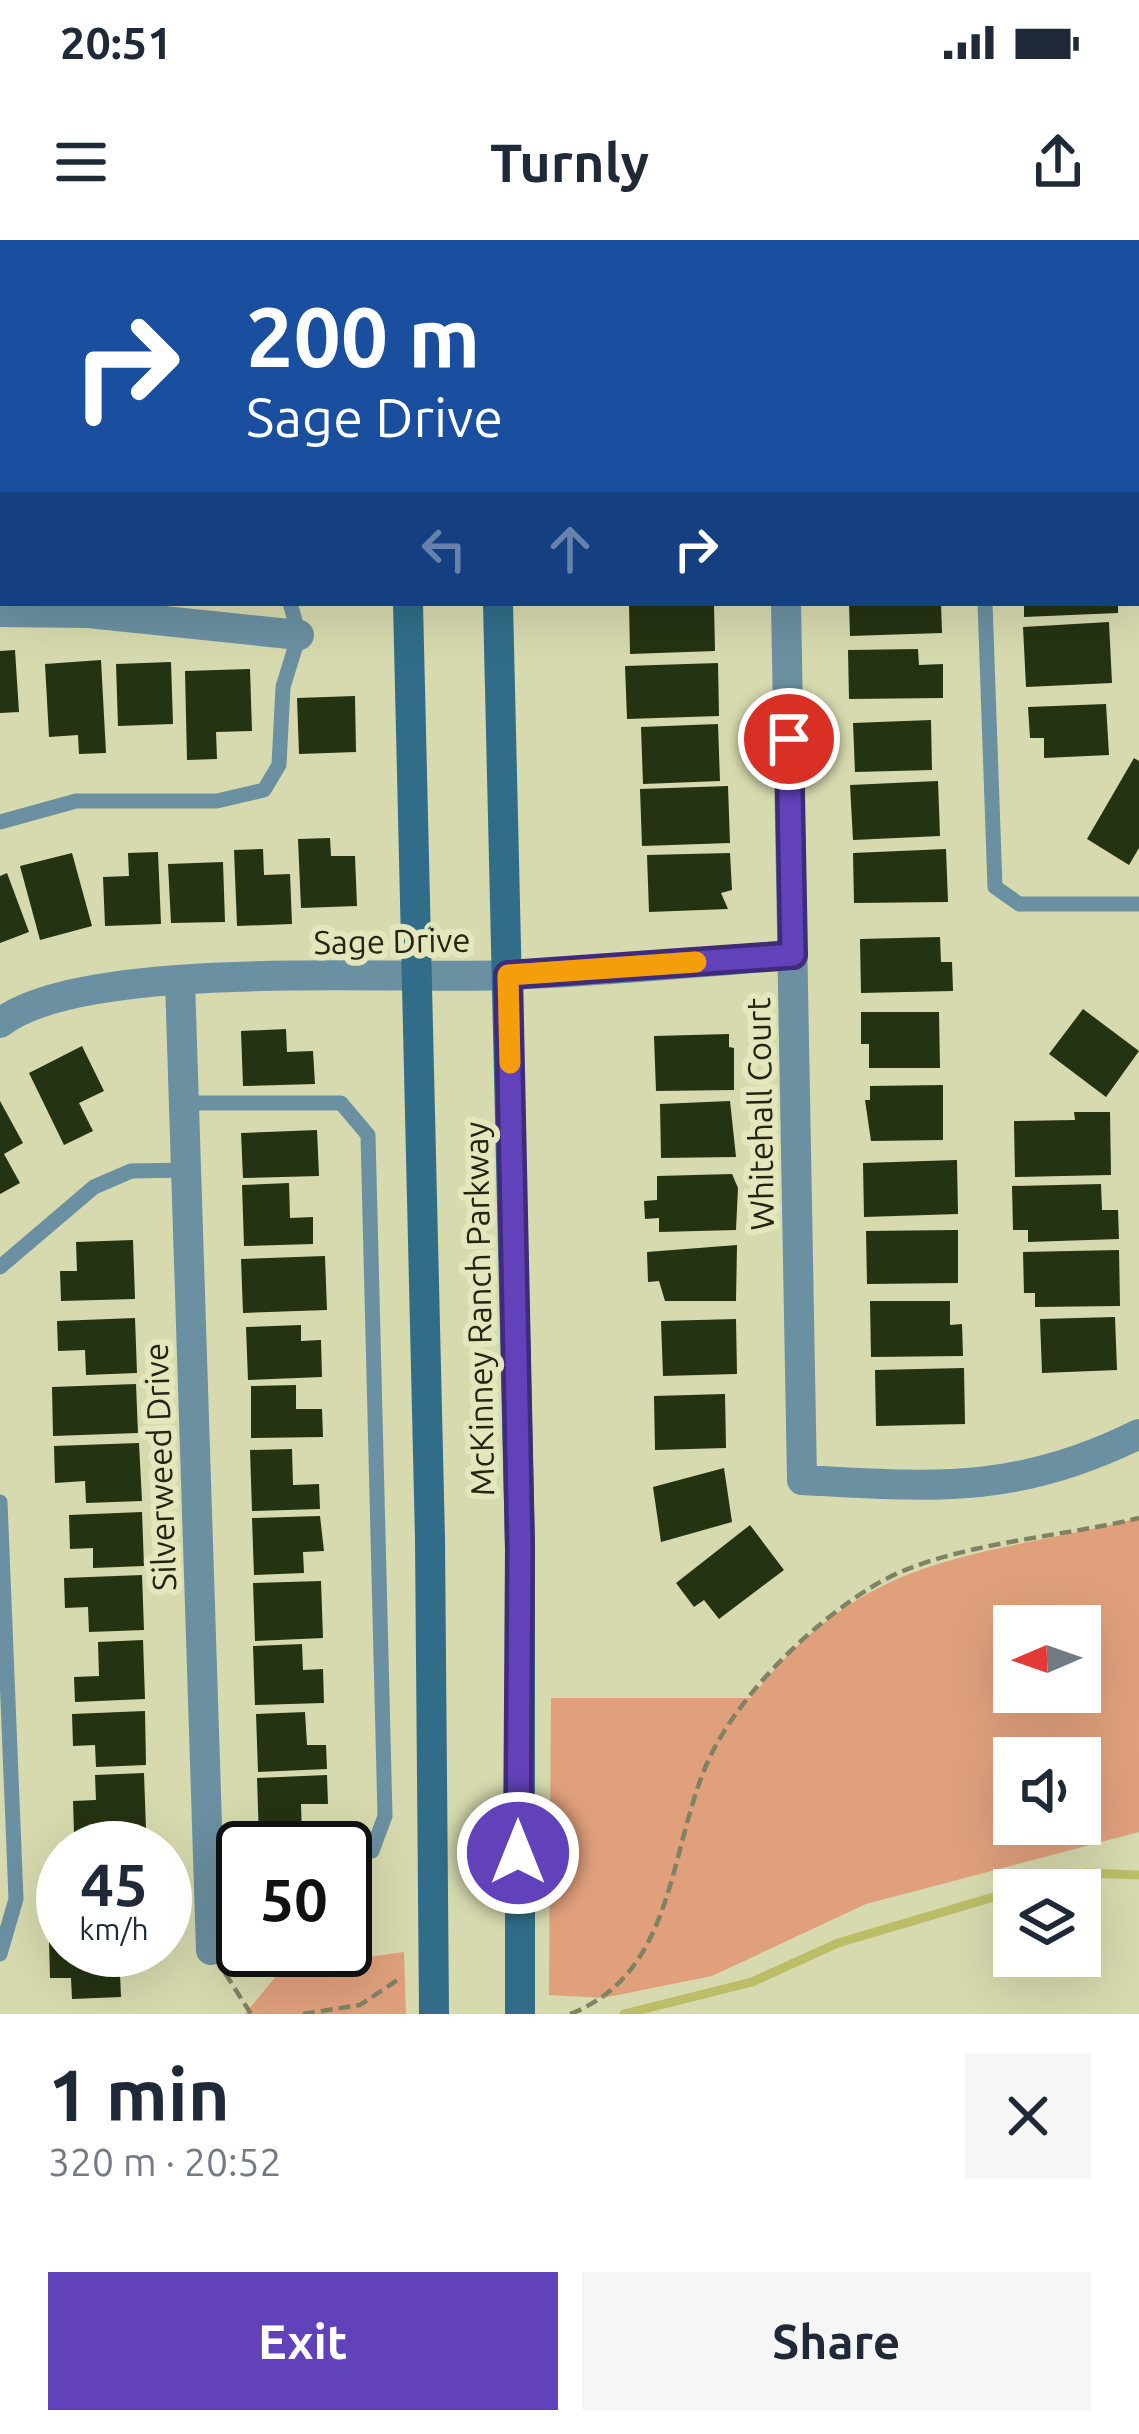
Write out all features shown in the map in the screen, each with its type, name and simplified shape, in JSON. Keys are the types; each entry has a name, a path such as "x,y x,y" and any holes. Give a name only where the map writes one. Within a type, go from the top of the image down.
{"main road":[{"name":"McKinney Ranch Parkway","path":"408,606 417,976 426,1990"},
{"name":"McKinney Ranch Parkway","path":"499,606 520,1548 520,2014"}],"street":[{"name":"Whitehall Court","path":"786,606 802,1480 957,1488 1080,1463 1139,1434"},
{"path":"0,612 88,613 299,635"},
{"name":"Sage Drive","path":"0,1023 40,1000 85,989 180,981 508,975 793,955"},
{"name":"Silverweed Drive","path":"180,981 211,1950"}],"lane":[{"path":"0,822 76,801 217,801 264,790 279,765 283,687 299,635 291,606"},
{"path":"985,606 995,887 1019,904 1139,904"},
{"path":"184,1103 341,1103 368,1135 385,1816 372,1851"},
{"path":"0,1268 94,1187 131,1172 186,1169"},
{"path":"0,1502 16,1899 0,1954"},
{"path":"208,1859 216,1859"}],"path":[{"path":"570,2014 607,1993 645,1949 665,1911 691,1801 717,1743 765,1679 821,1626 877,1583 939,1560 1139,1518"},
{"path":"211,1950 251,2014"},
{"path":"303,2014 426,1990"}],"shaded area":[{"path":"1139,1518 1139,1832 1101,1842 1101,1737 993,1737 993,1845 1090,1845 866,1904 712,1976 603,1998 549,1995 551,1698 751,1698 794,1649 838,1613 881,1587 974,1554"},
{"path":"404,1952 406,2014 245,2014 275,1977 372,1977 372,1956"}],"building":[{"path":"629,606 714,606 715,651 630,654"},
{"path":"849,606 941,606 942,633 850,636"},
{"path":"1024,606 1118,606 1118,613 1024,617"},
{"path":"1109,622 1112,683 1026,687 1023,627"},
{"path":"918,649 919,665 943,664 943,698 849,699 848,650"},
{"path":"15,650 19,712 0,713 0,651"},
{"path":"101,660 106,753 79,754 78,735 49,737 45,664"},
{"path":"171,662 173,724 118,726 116,664"},
{"path":"718,663 719,716 627,719 625,666"},
{"path":"250,669 252,731 216,732 217,759 187,760 185,671"},
{"path":"355,696 356,752 299,754 297,698"},
{"path":"1106,704 1109,755 1044,758 1044,738 1030,738 1028,707"},
{"path":"931,720 932,770 855,772 853,723"},
{"path":"718,724 720,781 643,784 641,727"},
{"path":"1134,758 1139,761 1139,848 1129,865 1087,839"},
{"path":"938,781 940,836 853,840 850,785"},
{"path":"728,786 730,843 642,846 640,789"},
{"path":"330,838 331,856 355,856 357,906 301,908 298,839"},
{"path":"263,849 264,875 290,874 292,924 237,926 234,850"},
{"path":"946,849 948,902 854,903 853,853"},
{"path":"158,852 161,924 105,926 103,877 129,876 128,853"},
{"path":"72,853 92,926 40,940 20,866"},
{"path":"730,853 732,890 721,893 728,909 649,912 647,855"},
{"path":"223,862 225,922 171,923 168,864"},
{"path":"7,873 29,932 0,943 0,876"},
{"path":"940,937 941,962 952,962 953,991 861,993 860,939"},
{"path":"1083,1009 1139,1051 1106,1097 1049,1054"},
{"path":"861,1012 939,1012 940,1068 869,1068 869,1044 861,1044"},
{"path":"286,1029 287,1052 313,1051 315,1084 243,1086 241,1031"},
{"path":"729,1034 729,1047 734,1048 734,1090 656,1091 654,1036"},
{"path":"82,1046 104,1091 79,1103 93,1131 64,1145 29,1073"},
{"path":"943,1085 943,1140 871,1141 865,1100 870,1100 870,1086"},
{"path":"0,1101 23,1143 4,1154 20,1183 0,1194"},
{"path":"730,1101 736,1157 661,1158 660,1104"},
{"path":"1074,1112 1110,1112 1111,1175 1015,1177 1014,1121 1075,1120"},
{"path":"317,1130 319,1176 243,1178 241,1133"},
{"path":"957,1160 958,1214 864,1217 863,1163"},
{"path":"732,1174 738,1188 736,1230 659,1232 659,1218 645,1219 644,1201 657,1200 657,1176"},
{"path":"289,1183 290,1218 313,1217 313,1244 244,1246 242,1185"},
{"path":"1101,1184 1102,1210 1118,1210 1119,1239 1028,1242 1028,1230 1013,1230 1012,1186"},
{"path":"958,1230 958,1283 867,1284 866,1231"},
{"path":"133,1240 135,1299 61,1301 60,1271 77,1271 76,1242"},
{"path":"737,1245 736,1301 665,1301 659,1281 648,1282 647,1252"},
{"path":"1119,1250 1120,1306 1035,1307 1035,1293 1024,1293 1023,1252"},
{"path":"325,1256 327,1310 243,1313 241,1259"},
{"path":"870,1301 950,1301 950,1325 962,1324 963,1356 871,1357"},
{"path":"1115,1317 1117,1370 1042,1373 1040,1319"},
{"path":"135,1318 137,1373 86,1375 85,1350 58,1351 57,1321"},
{"path":"736,1319 737,1374 663,1376 661,1321"},
{"path":"301,1325 301,1341 321,1340 322,1377 248,1380 246,1327"},
{"path":"964,1368 965,1424 876,1426 875,1370"},
{"path":"136,1384 138,1433 53,1436 52,1387"},
{"path":"296,1385 296,1409 322,1409 323,1437 251,1438 251,1386"},
{"path":"725,1394 726,1448 655,1450 654,1396"},
{"path":"139,1443 142,1501 86,1503 85,1481 55,1483 54,1446"},
{"path":"292,1449 293,1485 319,1484 320,1509 252,1511 250,1450"},
{"path":"724,1468 732,1522 661,1542 653,1487"},
{"path":"142,1512 144,1566 93,1568 93,1548 70,1549 69,1515"},
{"path":"320,1516 324,1551 303,1552 304,1573 254,1575 252,1518"},
{"path":"750,1525 784,1570 719,1619 704,1600 694,1607 676,1583"},
{"path":"142,1575 144,1630 89,1632 88,1607 65,1608 64,1578"},
{"path":"321,1581 323,1638 255,1641 253,1583"},
{"path":"143,1640 145,1699 75,1702 74,1677 99,1676 98,1642"},
{"path":"302,1644 303,1670 323,1669 324,1703 255,1705 253,1646"},
{"path":"145,1711 146,1765 96,1767 95,1745 73,1746 72,1714"},
{"path":"305,1712 307,1745 326,1745 327,1769 258,1772 256,1714"},
{"path":"144,1773 146,1821 74,1821 73,1801 96,1800 95,1775"},
{"path":"327,1775 328,1804 301,1804 302,1821 258,1821 257,1778"},
{"path":"120,1977 121,1997 72,1999 71,1978 50,1978"}],"waterway":[{"path":"1101,1874 1139,1875"},
{"path":"624,2014 752,1982 838,1943 993,1897"}],"slow traffic":[{"path":"510,1063 508,975 696,962"}],"route":[{"path":"518,1853 520,1548 508,975 793,955 789,739"}]}
